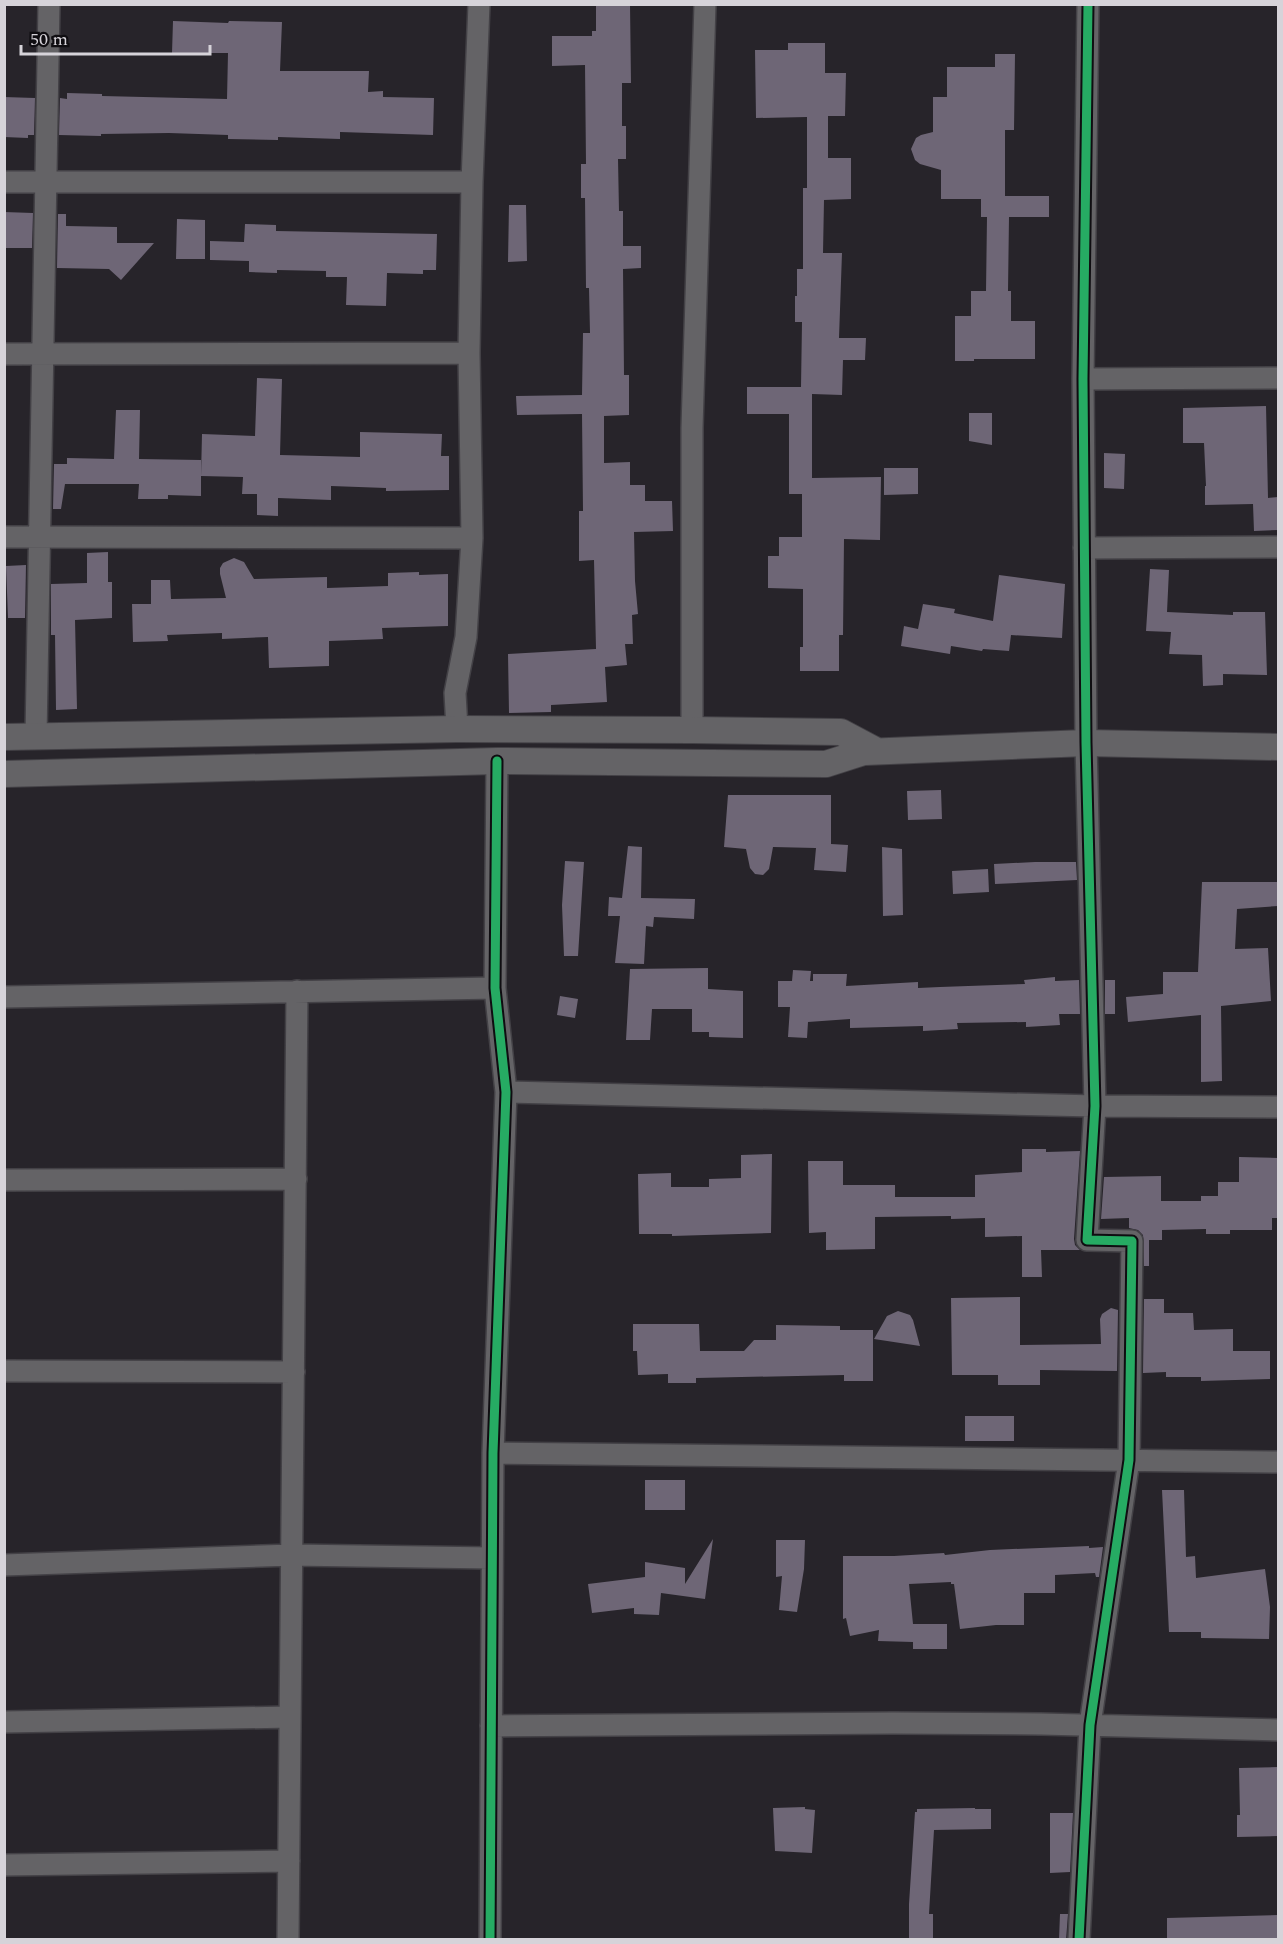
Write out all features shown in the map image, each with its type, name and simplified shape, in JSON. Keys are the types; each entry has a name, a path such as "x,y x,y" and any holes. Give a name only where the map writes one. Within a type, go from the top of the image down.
{"street":[{"path":"36,736 49,4"},
{"path":"457,729 455,693 466,637 472,538 469,353 472,182 479,4"},
{"path":"692,730 692,428 705,4"},
{"path":"1079,1940 1090,1725 1129,1461 1132,1242 1087,1240 1095,1106 1086,743 1084,548 1083,379 1088,4"},
{"path":"4,182 472,182"},
{"path":"4,354 469,353"},
{"path":"1083,379 1278,378"},
{"path":"4,537 472,538"},
{"path":"1084,548 1278,547"},
{"path":"4,737 457,729 841,732 873,749 826,764 497,761 4,774"},
{"path":"865,752 1086,743 1278,747"},
{"path":"490,1940 493,1453 506,1092 495,988 497,761"},
{"path":"4,997 495,988"},
{"path":"288,1940 297,991"},
{"path":"506,1092 1095,1106 1278,1107"},
{"path":"4,1180 296,1179"},
{"path":"4,1371 294,1372"},
{"path":"493,1453 1278,1462"},
{"path":"4,1565 292,1555 492,1558"},
{"path":"4,1722 290,1717"},
{"path":"491,1726 849,1723 1090,1725 1278,1730"},
{"path":"4,1865 289,1861"}],"building":[{"path":"596,4 630,4 631,83 622,83 622,126 626,126 626,159 618,159 619,211 623,211 623,246 641,246 641,268 623,269 624,375 629,375 629,415 604,416 604,463 630,462 630,485 645,485 645,501 672,501 673,531 634,532 638,614 632,615 633,644 625,644 627,665 605,667 607,702 551,705 551,712 509,713 508,654 596,649 594,560 579,561 579,511 583,511 582,414 517,415 516,396 582,395 583,333 590,333 589,288 586,288 585,198 581,198 581,164 586,164 585,65 552,66 552,36 592,36 592,31 596,31"},
{"path":"173,21 282,22 280,71 369,71 368,92 383,91 383,97 434,98 433,135 340,132 340,139 278,137 278,140 228,139 228,135 169,133 59,135 60,98 67,99 67,93 227,99 228,53 172,53"},
{"path":"788,43 825,43 825,73 846,73 845,116 828,116 828,158 851,158 851,199 824,200 823,253 842,253 839,338 866,338 865,360 843,360 842,395 812,394 812,478 881,477 880,540 844,539 843,635 839,635 839,671 800,671 800,647 803,647 803,589 768,588 768,556 779,556 779,537 802,537 802,494 789,494 789,414 747,414 747,387 801,387 802,322 795,322 795,296 797,296 797,269 803,269 803,188 807,188 807,117 756,118 755,50 788,50"},
{"path":"995,54 1015,54 1014,130 1005,130 1005,196 1049,196 1049,217 1009,217 1008,291 1011,291 1011,321 1035,321 1035,359 955,361 955,316 971,316 971,291 986,291 987,217 981,217 981,199 941,199 941,170 920,164 915,160 911,149 916,138 933,132 933,97 947,97 947,67 995,67"},
{"path":"4,97 35,98 34,135 28,135 28,138 4,137"},
{"path":"509,205 526,205 527,261 508,262"},
{"path":"4,212 33,213 32,248 4,248"},
{"path":"58,214 66,214 66,226 117,227 117,243 154,243 121,280 109,269 57,268"},
{"path":"177,219 205,220 205,259 176,259"},
{"path":"245,224 276,225 276,231 437,234 436,270 423,270 423,274 387,273 386,306 346,305 347,277 326,277 326,271 249,272 249,261 210,260 210,241 244,242"},
{"path":"257,378 282,379 280,455 360,457 360,432 442,434 441,456 449,456 449,490 386,491 386,488 331,486 331,500 278,498 278,516 257,515 257,494 242,494 243,477 201,476 202,434 255,436"},
{"path":"1266,406 1268,498 1278,497 1278,530 1254,531 1253,504 1205,505 1204,443 1183,443 1183,408"},
{"path":"116,410 140,410 139,459 201,460 201,496 168,495 168,499 138,499 139,484 65,484 61,509 53,509 54,464 67,464 67,458 114,459"},
{"path":"969,413 992,413 992,445 969,441"},
{"path":"1104,453 1125,454 1124,489 1104,488"},
{"path":"884,468 918,468 918,494 884,495"},
{"path":"108,552 108,582 112,582 112,618 75,620 77,709 56,710 55,635 51,635 51,584 87,583 87,553"},
{"path":"234,558 244,562 254,579 327,577 327,588 388,586 388,573 448,574 448,626 382,628 383,639 329,641 329,666 269,668 268,637 222,639 222,633 167,635 168,641 133,642 132,604 151,604 151,580 170,580 171,599 226,598 220,568 223,563"},
{"path":"26,565 25,618 8,618 6,566"},
{"path":"1150,569 1169,570 1167,612 1233,615 1233,612 1265,612 1267,675 1223,674 1223,685 1203,686 1202,655 1169,654 1171,632 1146,631"},
{"path":"999,575 1065,584 1062,638 1011,635 1009,651 983,649 982,651 951,646 950,654 901,646 904,626 918,629 923,604 955,609 954,613 993,621"},
{"path":"941,790 942,819 908,820 907,791"},
{"path":"728,795 831,795 831,844 848,845 846,872 814,870 816,848 773,847 769,869 763,875 755,874 750,868 746,849 724,847"},
{"path":"628,846 642,847 641,898 695,899 694,919 654,917 653,927 646,926 644,964 615,963 620,916 608,916 609,897 622,898"},
{"path":"882,847 902,849 903,915 883,916"},
{"path":"565,861 584,862 578,956 564,956 562,905"},
{"path":"1076,862 1077,880 995,884 994,864"},
{"path":"988,869 989,892 953,894 952,871"},
{"path":"1202,882 1278,882 1278,906 1237,909 1235,949 1268,948 1271,1001 1221,1006 1222,1081 1201,1082 1201,1015 1128,1022 1126,997 1163,994 1163,972 1198,972"},
{"path":"708,968 708,989 743,991 743,1038 709,1037 709,1032 692,1032 692,1009 652,1009 650,1040 626,1040 630,969"},
{"path":"793,970 811,971 810,981 813,981 813,974 847,974 846,986 918,982 918,988 1025,984 1024,980 1055,977 1055,981 1079,980 1080,1014 1059,1014 1060,1025 1026,1027 1026,1022 957,1023 958,1029 923,1031 923,1026 850,1028 850,1019 808,1022 807,1038 788,1037 790,1007 778,1007 778,981 792,981"},
{"path":"1105,980 1115,980 1115,1014 1105,1014"},
{"path":"560,996 578,999 575,1018 557,1015"},
{"path":"1022,1149 1046,1149 1046,1152 1080,1151 1074,1239 1075,1245 1080,1250 1041,1250 1042,1277 1022,1277 1022,1236 985,1237 985,1218 875,1217 875,1249 826,1250 826,1232 809,1233 808,1161 843,1161 843,1185 895,1185 895,1197 975,1197 975,1175 1022,1172"},
{"path":"772,1154 771,1233 672,1236 672,1234 639,1234 638,1174 671,1173 671,1187 709,1187 709,1179 741,1178 741,1155"},
{"path":"1239,1157 1278,1158 1278,1218 1272,1218 1272,1230 1230,1230 1230,1234 1206,1234 1206,1229 1162,1230 1162,1240 1149,1240 1149,1266 1144,1266 1143,1235 1138,1230 1129,1228 1129,1218 1101,1219 1104,1177 1161,1176 1161,1201 1201,1201 1201,1196 1218,1196 1218,1182 1239,1182"},
{"path":"1020,1297 1020,1345 1101,1344 1100,1319 1102,1314 1111,1308 1118,1310 1117,1371 1040,1370 1040,1385 998,1385 998,1375 952,1375 951,1298"},
{"path":"1144,1299 1164,1299 1164,1313 1193,1313 1194,1330 1233,1329 1233,1351 1270,1351 1270,1379 1201,1381 1201,1377 1166,1377 1166,1372 1143,1373"},
{"path":"898,1311 910,1315 920,1346 874,1339 887,1316"},
{"path":"633,1324 699,1324 700,1351 744,1351 754,1340 776,1340 776,1325 840,1326 840,1330 873,1330 873,1381 844,1381 844,1375 696,1378 696,1383 668,1383 668,1374 638,1375 637,1351 633,1351"},
{"path":"965,1416 1014,1416 1014,1441 965,1441"},
{"path":"645,1480 685,1480 685,1510 645,1510"},
{"path":"1162,1490 1184,1490 1186,1557 1195,1556 1196,1578 1265,1569 1270,1607 1269,1639 1201,1638 1201,1632 1169,1632"},
{"path":"713,1539 705,1599 661,1593 659,1615 634,1614 634,1608 592,1613 588,1584 645,1577 645,1562 685,1568 685,1584"},
{"path":"776,1540 805,1540 804,1569 797,1612 779,1610 782,1576 776,1577"},
{"path":"1089,1546 1089,1548 1103,1547 1099,1577 1096,1577 1095,1573 1055,1575 1055,1593 1024,1593 1024,1625 960,1629 954,1584 951,1582 909,1584 913,1624 947,1624 947,1649 913,1649 913,1642 878,1641 879,1630 850,1636 846,1618 843,1619 843,1556 944,1553 945,1555 990,1550"},
{"path":"1278,1767 1278,1836 1237,1837 1237,1815 1240,1815 1239,1768"},
{"path":"805,1807 805,1809 815,1810 812,1853 775,1851 773,1808"},
{"path":"917,1809 991,1809 991,1829 934,1830 929,1914 933,1914 933,1940 909,1940 915,1812"},
{"path":"1050,1813 1073,1813 1070,1872 1050,1873"},
{"path":"1060,1914 1068,1914 1066,1940 1059,1940"},
{"path":"1278,1915 1278,1940 1167,1940 1167,1918"}],"cycle path":[{"path":"1079,1940 1090,1725 1129,1460 1132,1241 1087,1240 1095,1106 1086,743 1083,379 1088,4"},
{"path":"490,1940 493,1453 506,1092 495,988 497,761"}]}
